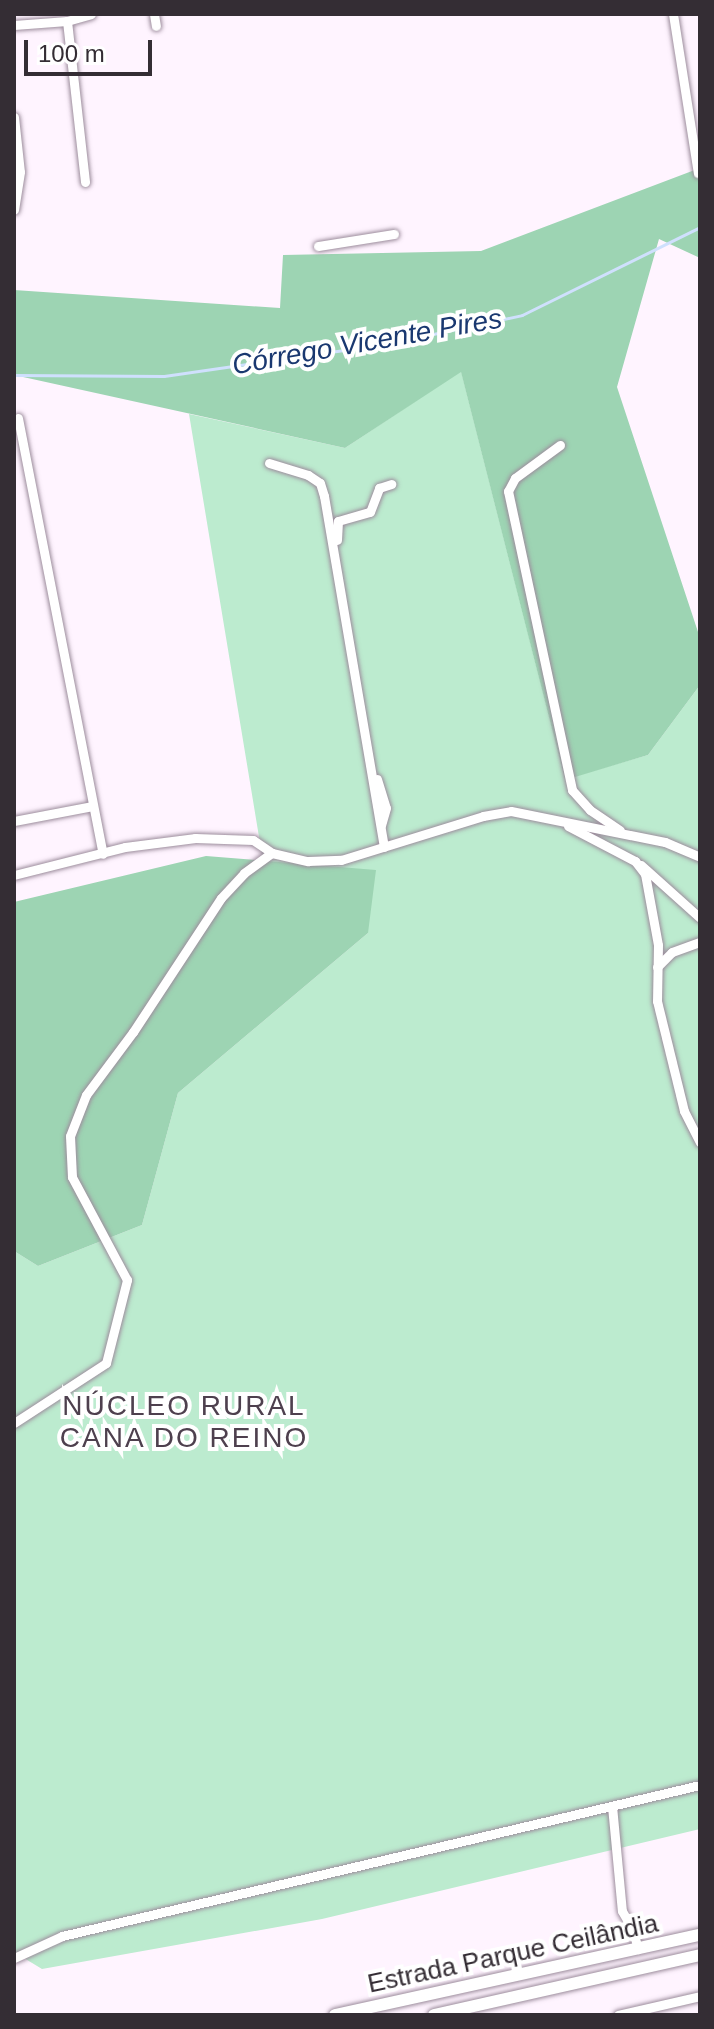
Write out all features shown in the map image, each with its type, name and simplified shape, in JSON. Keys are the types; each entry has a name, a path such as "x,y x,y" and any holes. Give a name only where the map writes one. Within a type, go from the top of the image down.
{"highway":[{"name":"Estrada Parque Ceilândia","path":"335,2015 700,1935"},
{"name":"Estrada Parque Ceilândia","path":"434,2015 700,1955"}],"street":[{"path":"14,25 67,21 91,14"},
{"path":"154,14 156,26"},
{"path":"673,14 698,173"},
{"path":"67,21 85,182"},
{"path":"14,117 20,172 14,210"},
{"path":"318,246 394,234"},
{"path":"18,418 103,854"},
{"path":"560,445 515,478 508,491 572,790 590,810 623,832"},
{"path":"269,463 308,475 320,483 324,496 384,847"},
{"path":"381,825 386,808 377,780 336,528 344,517 370,512 379,488 391,484"},
{"path":"14,821 93,806"},
{"path":"14,875 125,847 195,838 253,840 272,853 325,862 483,816 511,811 665,842 700,857"},
{"path":"564,824 635,861 700,918"},
{"path":"14,1423 106,1363 127,1280 72,1177 70,1136 86,1095 133,1032 221,898 244,873 272,853"},
{"path":"635,861 645,874 658,945 657,1001 684,1111 700,1142"},
{"path":"657,967 672,952 700,942"},
{"path":"14,1958 62,1936 700,1785"},
{"path":"612,1806 622,1911 638,1949"},
{"path":"618,2015 649,2012 700,1996"}],"green space":[{"path":"700,168 700,258 659,239 617,387 700,638 700,685 648,755 565,780 461,372 345,448 14,375 14,290 280,308 283,255 481,251"},
{"path":"461,371 565,779 648,755 700,685 700,1829 322,1919 42,1969 14,1952 14,1251 38,1266 142,1225 178,1093 368,933 263,861 189,414 345,448"},
{"path":"206,856 376,870 368,933 178,1093 142,1225 38,1266 14,1251 14,902"}],"waterway":[{"name":"Córrego Vicente Pires","path":"14,375 164,376 386,344 522,315 700,227"}],"district":[{"name":"NÚCLEO RURAL CANA DO REINO","path":"184,1422"}]}
